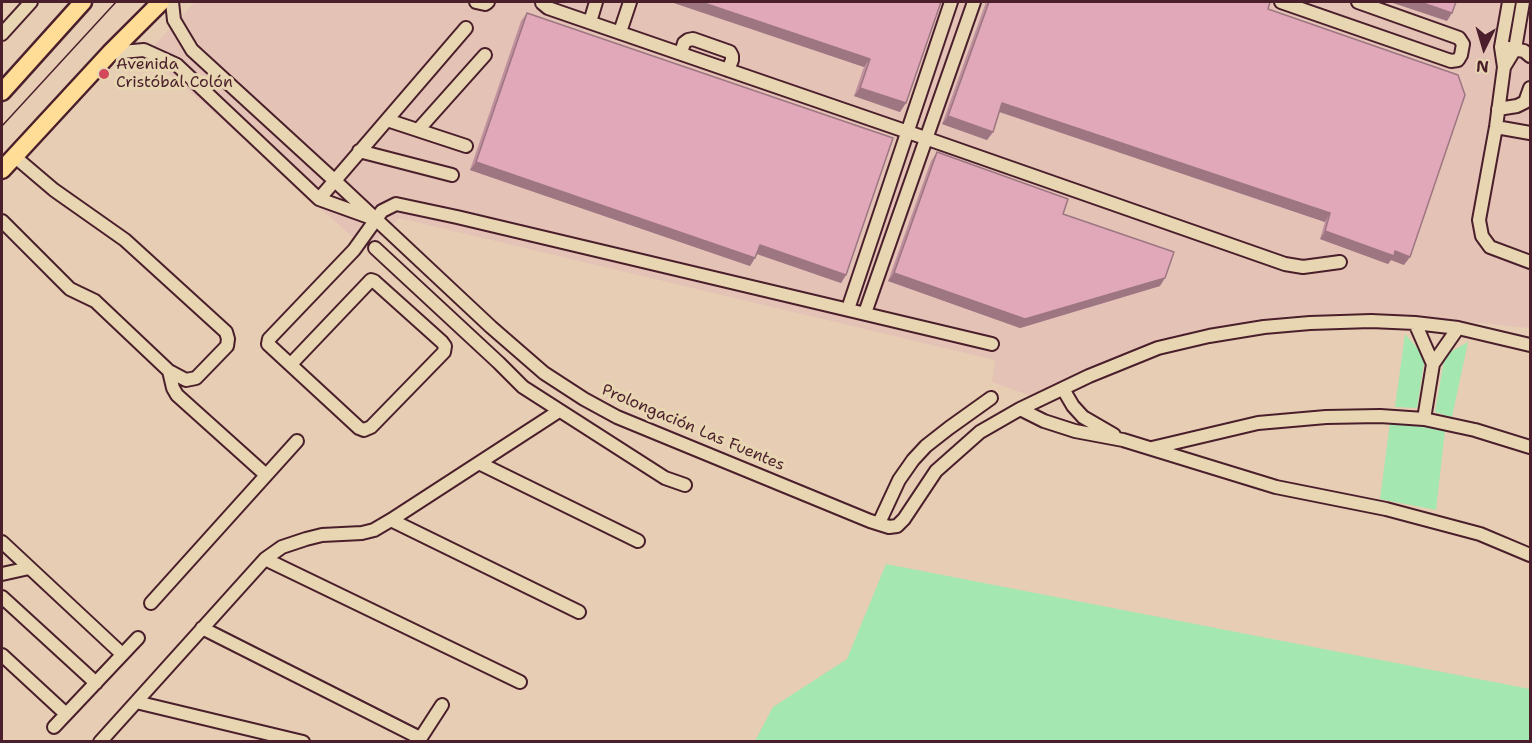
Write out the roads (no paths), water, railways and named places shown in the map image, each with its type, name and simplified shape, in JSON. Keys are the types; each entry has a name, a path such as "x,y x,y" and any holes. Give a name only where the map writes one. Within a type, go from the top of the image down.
{"main road":[{"path":"2,92 83,2"},
{"path":"2,170 110,53 161,2"}],"street":[{"path":"2,34 31,2"},
{"name":"Prolongación Las Fuentes","path":"172,2 174,20 192,50 544,374 617,417 879,523"},
{"path":"476,2 485,4 488,2"},
{"path":"542,2 548,8 564,7 590,22 1285,264 1304,267 1340,262"},
{"path":"590,22 596,2"},
{"path":"620,32 630,2"},
{"path":"848,309 951,2"},
{"path":"865,313 974,2"},
{"path":"1281,2 1298,4 1451,61 1458,60 1461,55 1463,44 1459,38 1358,2"},
{"path":"1509,2 1501,46 1504,67 1496,127 1479,220 1482,236 1490,247 1530,262"},
{"path":"1504,67 1515,49 1523,2"},
{"path":"319,199 466,28"},
{"path":"681,53 684,43 693,39 730,52 732,60 728,70"},
{"path":"1501,46 1524,51 1530,56"},
{"name":"Prolongación Las Fuentes","path":"110,53 144,50 177,65 319,199 376,219"},
{"path":"418,130 485,55"},
{"path":"1498,109 1517,106 1525,102 1530,88"},
{"path":"387,120 466,146"},
{"path":"1496,127 1530,133"},
{"path":"359,151 452,175"},
{"path":"2,221 70,289 95,302 169,371 186,380 195,378 227,346 226,332 125,240 54,190 14,156"},
{"path":"291,364 371,280 445,346 444,352 368,429 362,429 269,346 269,339 354,250 382,211 396,204 992,344"},
{"path":"375,248 523,387 666,478 685,485"},
{"path":"991,398 926,446 913,460 898,480 879,523 889,527 897,526 936,471 980,432 1020,409 1089,376 1158,348 1209,336 1264,327 1371,321 1458,328 1530,345"},
{"path":"1415,323 1433,364"},
{"path":"1424,419 1433,364 1458,328"},
{"path":"169,371 177,395 266,475"},
{"path":"1063,389 1083,417 1123,440"},
{"path":"1020,409 1044,422 1152,448 1239,477 1276,487 1377,507 1480,534 1530,555"},
{"path":"100,741 265,559 282,547 306,538 374,530 559,411"},
{"path":"1152,448 1258,423 1347,416 1424,419 1475,430 1530,447"},
{"path":"152,603 297,441"},
{"path":"479,463 638,541"},
{"path":"391,520 579,612"},
{"path":"2,542 122,654"},
{"path":"265,559 520,682"},
{"path":"2,574 29,568"},
{"path":"2,597 96,683"},
{"path":"202,628 419,740 442,705"},
{"path":"54,728 138,638"},
{"path":"2,655 66,714"},
{"path":"136,702 303,741"}],"tram line":[{"path":"2,126 116,2"}],"place":[{"name":"Avenida Cristóbal Colón","path":"104,74"}]}
